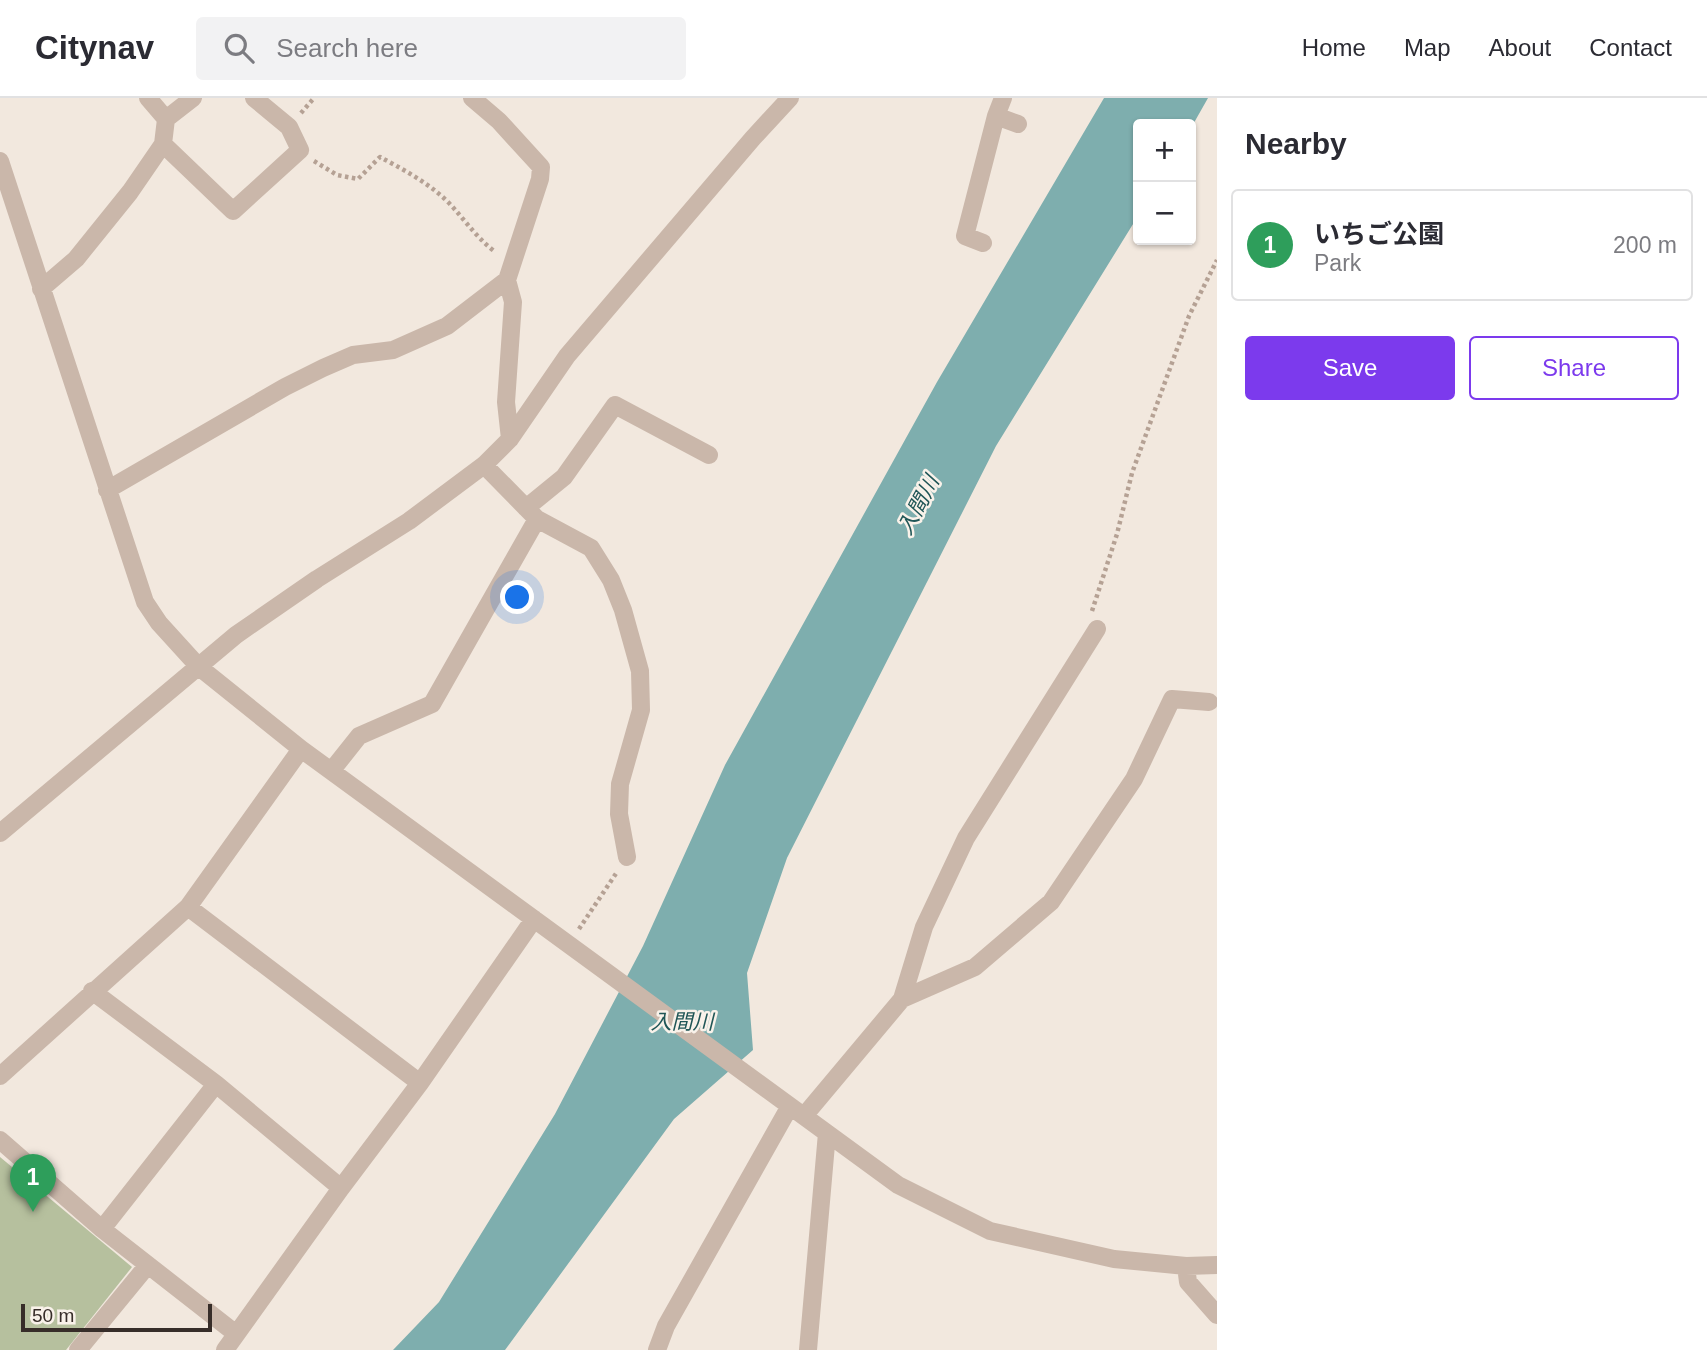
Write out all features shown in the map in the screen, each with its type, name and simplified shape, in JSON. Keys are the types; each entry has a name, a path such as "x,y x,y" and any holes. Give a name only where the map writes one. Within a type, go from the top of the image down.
{"street":[{"path":"148,98 166,119"},
{"path":"41,289 76,259 130,192 163,144 166,119 193,98"},
{"path":"163,144 233,211 300,150 289,127 254,98"},
{"path":"472,98 499,121 541,167 540,179 510,273 513,302 506,402 510,439"},
{"path":"0,833 236,635 317,579 409,521 484,465 510,439 567,356 752,138 790,98"},
{"path":"983,243 965,236 1003,98"},
{"path":"996,116 1018,124"},
{"path":"0,162 145,602 159,623 199,667 301,749 898,1185 990,1231 1114,1259 1186,1266 1217,1265"},
{"path":"107,491 285,387 323,368 354,355 393,350 447,326 510,273"},
{"path":"332,770 359,736 432,704 532,513 564,477 615,405 709,455"},
{"path":"484,465 532,513 591,548 611,580 623,610 640,671 642,710 620,784 619,814 627,857"},
{"path":"902,999 924,927 966,838 1097,629"},
{"path":"657,1350 666,1326 791,1107 902,999 975,967 1051,902 1134,779 1172,699 1209,702"},
{"path":"0,1076 188,906 301,749"},
{"path":"188,906 420,1083"},
{"path":"225,1350 420,1083 534,919"},
{"path":"92,991 216,1084 341,1188"},
{"path":"102,1229 216,1084"},
{"path":"808,1350 827,1133"},
{"path":"0,1140 147,1266 235,1333"},
{"path":"78,1350 147,1266"},
{"path":"1186,1266 1188,1282 1217,1315"}],"path":[{"path":"289,127 314,98"},
{"path":"300,150 337,175 358,179 380,156 418,178 448,203 510,273"},
{"path":"1097,629 1090,615 1117,534 1132,473 1189,316 1217,260"},
{"path":"569,945 627,857"}],"green space":[{"path":"0,1157 132,1267 66,1350 0,1350"}],"water":[{"name":"入間川","path":"1104,98 1208,98 1196,119 1133,119 1133,224 996,446 787,858 747,973 753,1050 674,1119 505,1350 393,1350 439,1302 555,1114 643,946 725,765 937,382"}],"place":[{"name":"いちご公園","path":"33,1212"}]}
